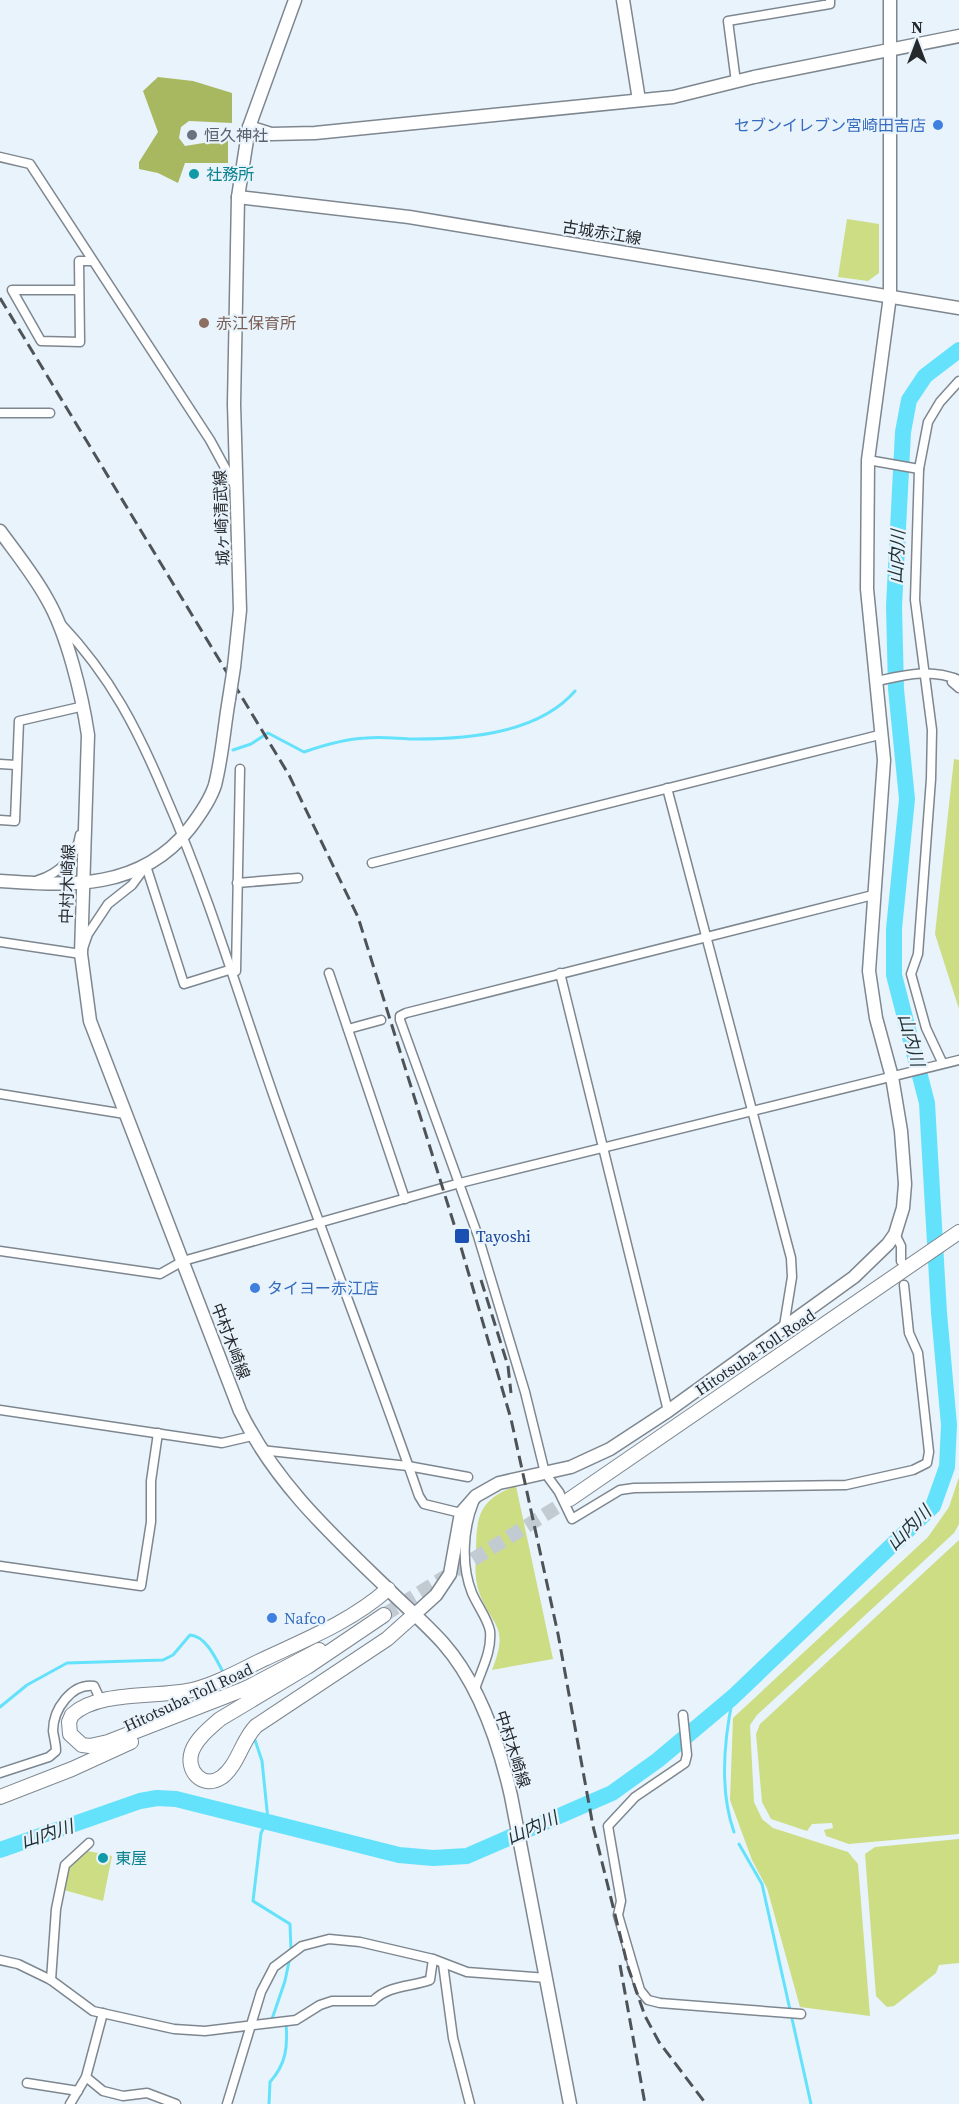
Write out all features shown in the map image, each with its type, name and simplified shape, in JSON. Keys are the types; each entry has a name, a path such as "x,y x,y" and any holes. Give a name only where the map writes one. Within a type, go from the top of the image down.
{"main road":[{"name":"城ヶ崎清武線","path":"0,881 84,883 118,878 146,866 168,852 184,835 202,813 214,787 234,667 240,610 236,487 238,197 249,127 295,0"},
{"path":"623,0 639,100"},
{"path":"415,1614 436,1595 450,1574 461,1513 476,1496 499,1483 571,1467 610,1449 668,1411 854,1277 896,1234 903,1208 905,1184 898,1075 876,1018 870,982 869,948 882,791 882,734 881,680 867,589 868,460 890,296 890,0"},
{"path":"249,127 271,134 315,133 673,96 959,36"},
{"name":"古城赤江線","path":"238,197 409,217 959,308"},
{"name":"中村木崎線","path":"0,531 47,599 57,620 84,706 88,735 81,954 90,1021 252,1436 298,1500 444,1644 475,1689 505,1769 525,1860 570,2104"},
{"name":"Hitotsuba Toll Road","path":"570,1499 907,1262 959,1232"},
{"path":"247,1688 108,1742 82,1745 70,1734 69,1722 72,1715 87,1705 101,1701 176,1693 220,1680 331,1627 372,1603 388,1589"},
{"name":"Hitotsuba Toll Road","path":"3,1795 72,1769 247,1688 384,1615 307,1667 220,1719 207,1730 193,1748 191,1767 198,1778 212,1782 221,1777 231,1766 244,1739 256,1726 387,1639 415,1614"}],"street":[{"path":"736,81 728,21 830,4 830,0"},
{"path":"0,156 30,164 210,441 236,487"},
{"path":"79,290 12,290 41,341 80,342 79,261 92,261"},
{"path":"938,1064 911,974 918,954 931,779 932,730 921,673 915,600 919,469 928,422 940,402 959,381"},
{"path":"0,413 50,414"},
{"path":"868,460 919,469"},
{"path":"57,620 88,652 114,688 159,777 184,835 236,978 274,1097 321,1222 370,1367 424,1504 461,1513"},
{"path":"881,680 921,673 956,679"},
{"path":"956,679 952,682 959,688"},
{"path":"0,820 15,821 19,721 84,706"},
{"path":"372,863 882,734"},
{"path":"0,764 16,765"},
{"path":"236,978 240,770"},
{"path":"667,788 791,1258 792,1277 784,1326"},
{"path":"29,883 47,878 67,862 78,847 86,809"},
{"path":"146,866 184,984 232,969"},
{"path":"0,942 81,954 88,934 108,904 132,885 146,866"},
{"path":"237,884 298,878"},
{"path":"873,895 560,973 400,1016 400,1020 460,1183 525,1392 545,1473 559,1492 572,1519 620,1490 846,1485 913,1470 927,1463 929,1452 918,1353 909,1333 904,1285"},
{"path":"329,973 405,1199"},
{"path":"560,973 668,1411"},
{"path":"348,1029 381,1020"},
{"path":"0,1251 160,1274 183,1261 460,1183 603,1150 959,1060"},
{"path":"0,1094 125,1114"},
{"path":"896,1234 907,1262"},
{"path":"0,1410 222,1443 252,1436"},
{"path":"0,1566 141,1586 152,1522 151,1481 158,1433"},
{"path":"261,1450 408,1466 468,1477"},
{"path":"475,1689 490,1652 490,1629 471,1591 465,1570 470,1512 476,1496"},
{"path":"0,1773 49,1757 56,1751 53,1731 55,1721 66,1698 77,1687 94,1686 101,1701"},
{"path":"683,1715 687,1755 681,1768 635,1797 608,1826 621,1901 618,1915 640,1990 648,2000 660,2003 801,2013"},
{"path":"51,1980 56,1909 65,1865 89,1843"},
{"path":"227,2104 261,1992 274,1967 302,1946 329,1939 360,1942 433,1959 442,1964 475,1973 547,1978"},
{"path":"0,1960 18,1964 51,1980 93,2011 174,2029 205,2031 296,2020 320,2005 332,2001 373,2001 379,1994 430,1980 433,1959"},
{"path":"442,1964 453,2037 470,2104"},
{"path":"70,2104 86,2077 103,2013"},
{"path":"86,2077 103,2091 123,2096 147,2094 176,2104"},
{"path":"27,2083 78,2091"}],"green space":[{"path":"158,77 193,81 232,93 232,123 189,121 181,127 179,138 185,146 228,139 228,163 185,163 178,183 158,173 139,169 139,162 158,132 143,91"},
{"path":"847,219 879,224 879,273 868,281 838,277"},
{"path":"954,759 959,760 959,1009 935,934"},
{"path":"959,1477 959,1524 954,1533 757,1715 750,1725 754,1802 762,1819 773,1828 848,1852 858,1864 870,2016 800,2007 767,1888 752,1860 730,1800 733,1718 928,1537 949,1507"},
{"path":"516,1486 553,1659 492,1670 497,1655 499,1635 477,1583 475,1569 477,1530 487,1504 503,1491"},
{"path":"959,1540 959,1834 849,1844 826,1836 824,1830 833,1828 832,1823 812,1824 807,1831 771,1819 762,1802 756,1734 760,1724"},
{"path":"959,1839 959,1963 939,1965 936,1973 894,2006 887,2007 876,1996 865,1854 875,1847"},
{"path":"88,1851 112,1856 103,1901 64,1890 69,1865"}],"waterway":[{"name":"山内川","path":"0,1850 140,1801 157,1798 176,1799 399,1855 433,1858 467,1856 612,1793 658,1760 733,1697 933,1506 947,1467 949,1425 939,1313 927,1103 894,975 894,929 907,799 896,689 894,606 903,432 909,400 925,376 959,350"},
{"path":"233,750 251,744 268,733 304,752 358,739 379,737 437,739 480,735 523,725 560,705 575,691"},
{"path":"0,1707 27,1685 67,1663 163,1660 173,1655 190,1635 196,1636 206,1644 223,1672"},
{"path":"733,1697 725,1748 725,1782 729,1816 734,1832"},
{"path":"254,1737 262,1761 268,1820 261,1833 253,1901 290,1924 291,1950"},
{"path":"739,1844 762,1884 811,2104"},
{"path":"275,2019 272,2019 285,1981 290,1957"},
{"path":"269,2104 270,2082 280,2069 285,2055 286,2024"}],"tunnel":[{"path":"384,1615 570,1499"}],"railway":[{"path":"0,298 289,775 358,917 458,1237 511,1419 558,1634 593,1826 628,1967 645,2016 659,2042 706,2104"},
{"path":"481,1280 508,1366 511,1393"},
{"path":"620,1965 645,2104"}],"place":[{"name":"セブンイレブン宮崎田吉店","path":"938,125"},
{"name":"恒久神社","path":"192,135"},
{"name":"社務所","path":"194,174"},
{"name":"赤江保育所","path":"204,323"},
{"name":"Tayoshi","path":"462,1236"},
{"name":"タイヨー赤江店","path":"255,1288"},
{"name":"Nafco","path":"272,1618"},
{"name":"東屋","path":"103,1858"}]}
